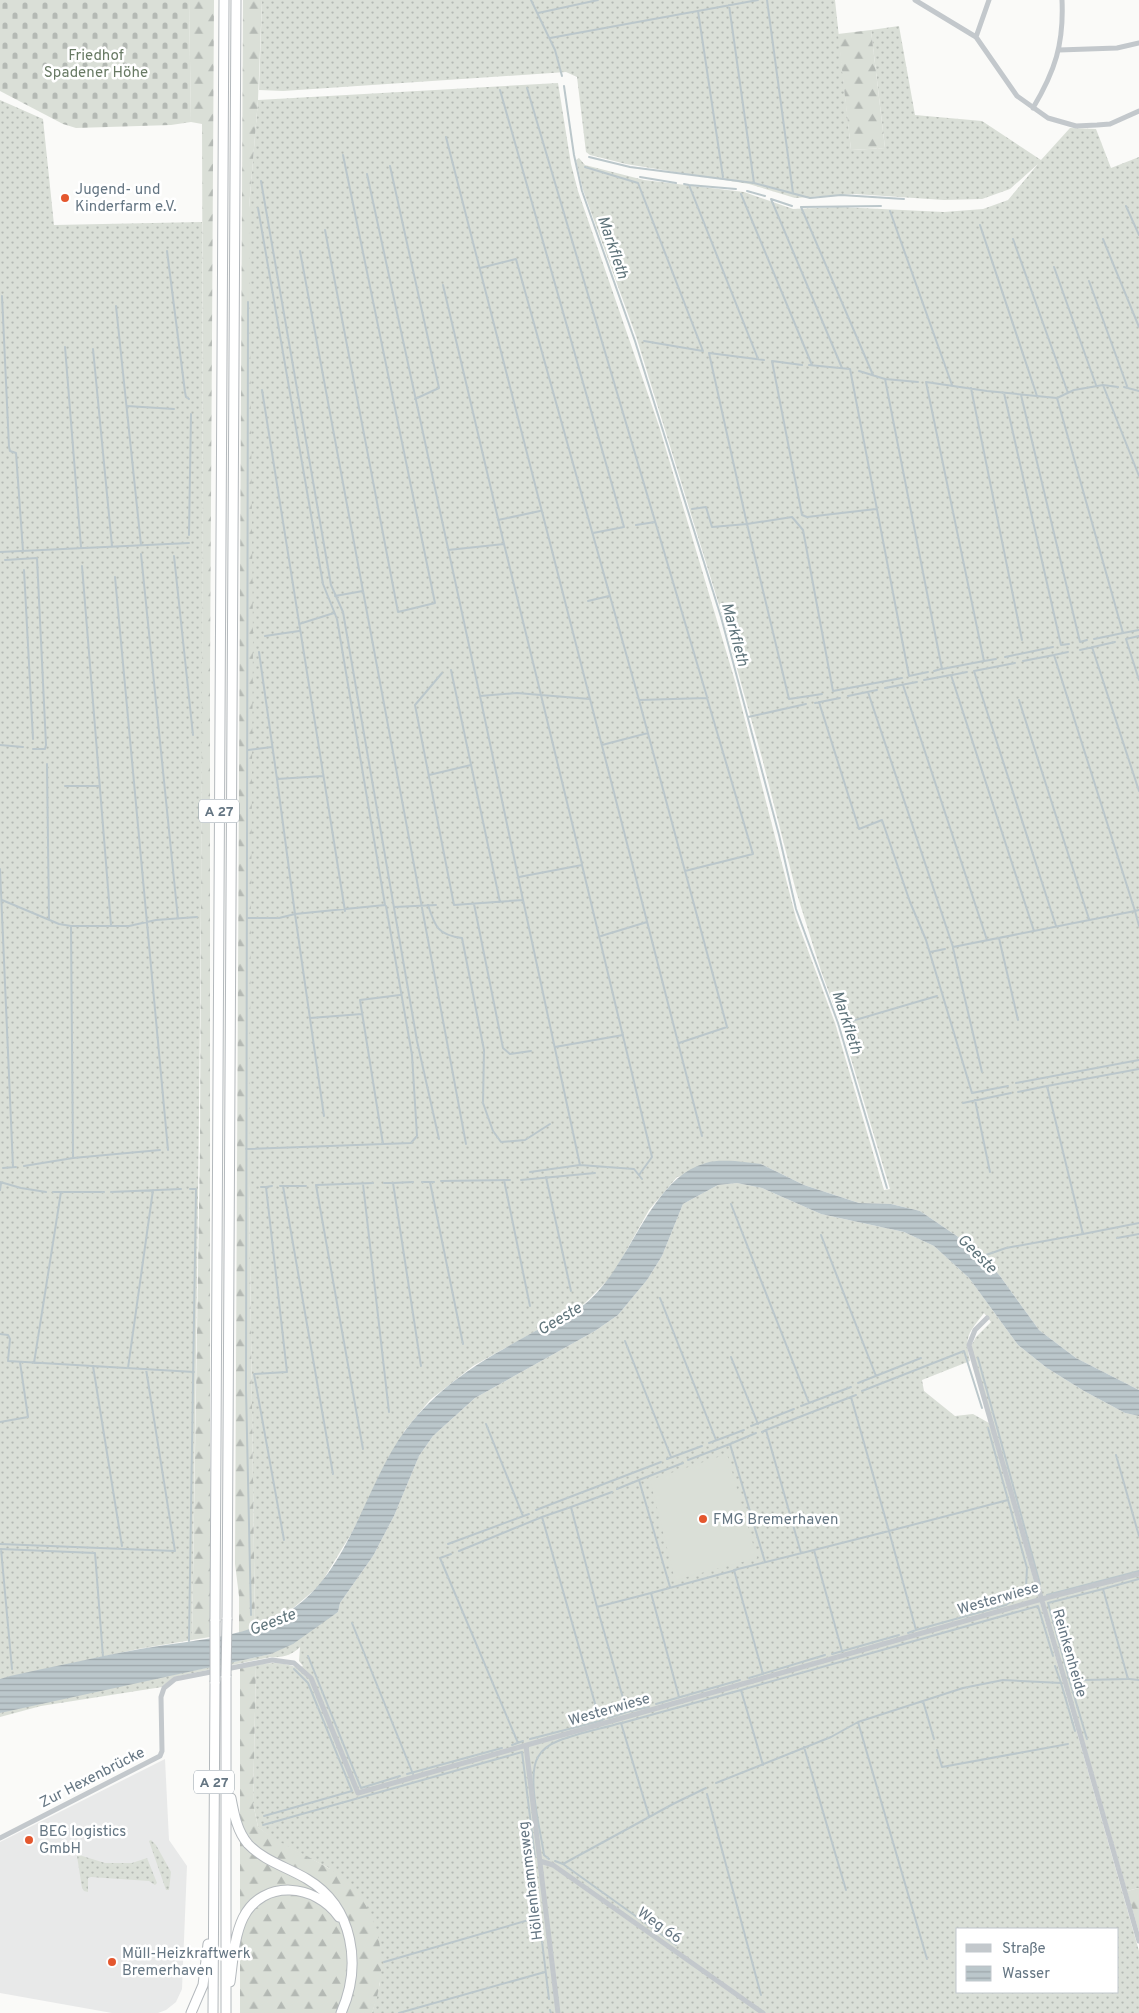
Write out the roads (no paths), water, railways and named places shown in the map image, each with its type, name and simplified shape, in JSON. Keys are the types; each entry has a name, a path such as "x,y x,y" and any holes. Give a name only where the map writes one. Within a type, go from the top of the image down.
{"highway":[{"name":"A 27","path":"213,2013 224,0"},
{"name":"A 27","path":"226,2013 226,1676 236,0"},
{"path":"227,1778 236,1820 244,1839 266,1858 299,1874 324,1890 336,1905 348,1932 353,1967 349,1990 341,2013"},
{"path":"191,2013 203,1984 214,1882"},
{"path":"226,2013 238,1932 247,1912 260,1899 284,1890 312,1894 338,1915 348,1932"}],"street":[{"path":"915,0 924,2 976,37 1017,96 1048,118 1076,126 1110,124 1139,111"},
{"path":"976,37 989,0"},
{"path":"1033,108 1053,70 1060,50 1062,0"},
{"path":"1060,50 1117,48 1139,43"},
{"name":"Reinkenheide","path":"987,1318 975,1330 969,1345 1139,1941"},
{"name":"Westerwiese","path":"164,1688 175,1680 239,1665 272,1660 294,1663 311,1678 358,1793 1042,1599 1139,1574"},
{"name":"Zur Hexenbrücke","path":"0,1838 160,1756 162,1752 161,1697 164,1688"},
{"name":"Höllenhammsweg","path":"526,1746 558,2013"},
{"name":"Weg 66","path":"540,1861 553,1864 764,2013"}],"water":[{"name":"Geeste","path":"735,1161 761,1164 804,1185 859,1203 891,1204 920,1211 976,1249 1000,1276 1039,1330 1076,1358 1139,1390 1139,1416 1125,1413 1084,1391 1047,1368 1018,1345 969,1278 934,1246 904,1232 821,1214 762,1188 737,1183 718,1185 683,1204 662,1256 647,1280 618,1315 595,1331 475,1398 433,1436 419,1456 394,1516 373,1556 340,1603 338,1612 293,1644 271,1654 0,1713 0,1679 124,1652 237,1633 274,1620 291,1610 311,1593 329,1572 356,1525 392,1450 421,1411 467,1371 585,1304 601,1288 615,1268 655,1204 670,1186 686,1172 709,1162"}],"waterway":[{"name":"Markfleth","path":"531,0 555,50 562,76"},
{"path":"538,13 598,0"},
{"path":"550,38 758,0"},
{"path":"767,0 793,193"},
{"path":"729,5 754,183"},
{"path":"698,11 723,177"},
{"name":"Markfleth","path":"564,86 574,155 582,191 635,341 721,617 779,835 796,909 838,1023 887,1188"},
{"path":"527,88 707,697"},
{"path":"500,90 624,527 593,533"},
{"path":"446,137 702,1136"},
{"path":"325,230 398,612 435,603 343,155"},
{"path":"589,157 630,167 754,183 810,198 841,195 904,199"},
{"path":"390,166 439,388 415,399"},
{"path":"585,167 638,183 703,351 644,341"},
{"path":"367,174 480,696"},
{"path":"640,177 676,183"},
{"path":"261,181 331,585 343,612 417,1041 439,1139"},
{"path":"684,184 689,185 758,359"},
{"path":"689,185 736,189"},
{"path":"747,191 765,196"},
{"path":"741,194 812,365"},
{"path":"792,206 771,199 842,368"},
{"path":"873,375 801,207 881,206"},
{"path":"1126,206 1139,235"},
{"path":"258,208 323,584 337,619 385,905 295,914 324,1116"},
{"path":"890,211 952,385"},
{"path":"980,225 1037,396"},
{"path":"1013,239 1068,393"},
{"path":"1103,239 1139,327"},
{"path":"167,251 185,392 186,397 189,399"},
{"path":"300,251 363,591 335,596"},
{"path":"480,268 516,259 639,700"},
{"path":"1054,267 1096,385"},
{"path":"1089,281 1127,386"},
{"path":"443,285 504,544 448,550"},
{"path":"2,296 9,447 10,451 16,453 23,551"},
{"name":"Geeste","path":"248,302 246,1389 251,1615"},
{"path":"116,306 141,545"},
{"path":"65,347 81,547"},
{"path":"93,349 112,546"},
{"path":"692,509 706,507 712,527 747,524 709,353 764,360"},
{"path":"802,365 772,361 802,515 807,517 876,509"},
{"path":"809,365 850,369 909,676 928,672"},
{"path":"859,371 885,379"},
{"path":"918,382 885,379 942,669 984,661"},
{"path":"996,659 984,661 926,382 987,391 1057,398"},
{"path":"1103,385 1074,390 1057,398 1123,633 1139,630"},
{"path":"1118,387 1103,385 1139,476"},
{"path":"1124,387 1139,391"},
{"path":"971,388 1022,640"},
{"path":"262,390 345,911"},
{"path":"1004,393 1061,645 1069,644"},
{"path":"1021,395 1080,642 1087,640"},
{"path":"127,406 174,409"},
{"path":"189,535 191,414"},
{"path":"498,520 540,511"},
{"path":"822,694 789,699 747,524 792,517 803,530 833,691 902,678"},
{"path":"636,525 655,522"},
{"path":"0,552 189,543"},
{"path":"442,673 415,705 454,905 523,900 480,696 517,693 541,695 504,544"},
{"path":"141,554 178,919"},
{"path":"174,556 193,735"},
{"path":"5,560 37,558 46,745 45,749 33,749"},
{"path":"82,566 111,925"},
{"path":"24,570 33,739"},
{"path":"115,577 168,1150"},
{"path":"363,591 466,1144"},
{"path":"588,601 609,596"},
{"path":"299,624 334,613"},
{"path":"265,636 299,631"},
{"path":"1094,639 1123,633"},
{"path":"1139,636 1126,639 1139,680"},
{"path":"1080,650 1115,642"},
{"path":"1005,657 1053,647"},
{"path":"1092,647 1139,791"},
{"path":"259,652 277,779"},
{"path":"1054,655 1068,652"},
{"path":"1023,661 1054,655 1135,911 1139,910"},
{"path":"1015,663 974,671 1056,926"},
{"path":"934,671 941,669"},
{"path":"451,670 500,902"},
{"path":"952,675 967,672"},
{"path":"924,680 951,675 1034,931"},
{"path":"885,688 917,682"},
{"path":"903,685 987,940"},
{"path":"848,696 877,690"},
{"path":"868,692 953,947 1135,911 1139,926"},
{"path":"582,864 541,695 590,699"},
{"path":"679,1043 727,1027 685,871 753,854 707,698 639,700 685,871"},
{"path":"815,703 840,698"},
{"path":"1019,700 1089,919"},
{"path":"819,702 859,829 882,820 910,902 926,940 972,1093 1008,1086"},
{"path":"748,717 806,704"},
{"path":"602,745 648,733"},
{"path":"0,745 23,747"},
{"path":"248,750 272,747"},
{"path":"47,764 49,919"},
{"path":"429,775 471,765"},
{"path":"248,918 279,918 295,914 277,779 323,776"},
{"path":"65,786 100,786"},
{"path":"519,877 582,865 652,1157 639,1175"},
{"path":"0,869 13,1167"},
{"path":"2,900 59,924 71,926 129,926 156,920 197,917"},
{"path":"523,900 580,1165"},
{"path":"474,904 503,1048 510,1054 531,1051"},
{"path":"428,905 439,929 448,935 462,938 484,1050 483,1103 493,1131 501,1142 525,1140 550,1124"},
{"path":"394,907 436,905"},
{"path":"246,1149 411,1143 417,1136 412,1055 386,906"},
{"path":"601,936 647,922"},
{"path":"71,926 73,1158"},
{"path":"999,938 1018,1020"},
{"path":"953,948 982,1072"},
{"path":"930,952 945,949"},
{"path":"383,1144 360,1000 400,995"},
{"path":"845,1023 937,996"},
{"path":"310,1018 362,1014"},
{"path":"555,1047 623,1035"},
{"path":"1016,1083 1139,1060"},
{"path":"1047,1086 1139,1069"},
{"name":"Geeste","path":"983,1256 1006,1248 1083,1234 1047,1086 1018,1092"},
{"path":"963,1103 1011,1093"},
{"path":"975,1100 990,1172"},
{"path":"24,1166 73,1158 160,1150"},
{"path":"530,1172 580,1165 634,1169 642,1179"},
{"path":"3,1168 16,1167"},
{"path":"521,1180 595,1173"},
{"name":"Geeste","path":"546,1177 571,1291"},
{"path":"504,1180 530,1306"},
{"path":"441,1181 510,1180"},
{"path":"0,1182 46,1192"},
{"path":"393,1183 413,1182"},
{"path":"422,1182 434,1182"},
{"path":"430,1182 463,1344"},
{"path":"0,1190 1,1183"},
{"path":"363,1449 316,1185 373,1183"},
{"path":"384,1183 393,1183 421,1366"},
{"path":"363,1184 389,1412"},
{"path":"266,1187 272,1186"},
{"path":"280,1186 306,1186"},
{"path":"283,1186 333,1474"},
{"path":"261,1187 266,1187 287,1372 254,1374 284,1540"},
{"path":"111,1192 181,1189"},
{"path":"189,1641 196,1189 190,1189"},
{"path":"128,1368 153,1190"},
{"path":"53,1192 104,1192"},
{"path":"34,1363 61,1192"},
{"path":"731,1204 809,1403"},
{"path":"1083,1234 1139,1223"},
{"path":"1117,1238 1139,1234"},
{"path":"821,1235 876,1376"},
{"path":"660,1298 716,1440"},
{"path":"0,1334 8,1335 10,1339 8,1361 194,1372"},
{"path":"625,1341 671,1457"},
{"path":"862,1391 964,1351 982,1408"},
{"path":"731,1357 758,1424"},
{"path":"858,1383 921,1358"},
{"path":"978,1358 1040,1584"},
{"path":"0,1422 28,1417 20,1362"},
{"path":"93,1366 122,1546"},
{"path":"0,1544 175,1551 146,1369"},
{"path":"801,1406 851,1387"},
{"path":"766,1430 856,1395"},
{"path":"842,1651 814,1550 889,1531 851,1397"},
{"path":"751,1426 794,1409"},
{"path":"486,1424 523,1516"},
{"path":"988,1428 1027,1568 1026,1588"},
{"path":"709,1443 744,1430"},
{"path":"762,1432 766,1430 801,1553"},
{"path":"730,1444 756,1433"},
{"path":"688,1460 730,1444 765,1562"},
{"path":"667,1459 702,1446"},
{"path":"1116,1455 1139,1536"},
{"path":"536,1510 661,1462"},
{"path":"639,1480 683,1463"},
{"path":"617,1489 639,1480 670,1587"},
{"path":"571,1507 612,1492"},
{"path":"1008,1500 889,1531 916,1630 1006,1605 1022,1593"},
{"path":"597,1607 571,1507 542,1517 600,1721 604,1719"},
{"path":"448,1544 529,1514"},
{"path":"459,1551 542,1517"},
{"path":"0,1549 95,1553 103,1657"},
{"path":"1,1549 12,1669"},
{"path":"763,1674 734,1570 814,1550"},
{"path":"451,1554 440,1558 518,1743"},
{"path":"679,1697 651,1593 736,1570"},
{"path":"1047,1595 1139,1571"},
{"path":"1103,1589 1139,1579"},
{"path":"1076,1680 1070,1682 1048,1603 1103,1589 1128,1679 1084,1680"},
{"path":"649,1707 627,1712 597,1607 651,1593"},
{"path":"741,1690 1038,1606 1053,1656"},
{"path":"352,1623 413,1774"},
{"path":"908,1633 916,1630"},
{"path":"832,1654 899,1635"},
{"path":"749,1678 825,1655"},
{"path":"308,1656 361,1788 400,1776"},
{"path":"716,1783 831,1737 858,1722 963,1688 1003,1680 1061,1683 1055,1666"},
{"path":"264,1816 352,1791 308,1683 294,1669"},
{"path":"1129,1679 1139,1680"},
{"path":"656,1704 740,1680"},
{"path":"1070,1682 1087,1739"},
{"path":"1061,1683 1075,1731"},
{"path":"622,1723 741,1690 763,1765"},
{"path":"923,1701 934,1739"},
{"path":"609,1718 627,1712"},
{"path":"530,1739 600,1721"},
{"path":"858,1722 927,1959"},
{"path":"549,1859 544,1855 535,1805 533,1778 538,1757 555,1742 621,1723 649,1816"},
{"path":"512,1745 523,1741"},
{"path":"937,1750 942,1767 1068,1744"},
{"path":"804,1747 846,1890"},
{"path":"407,1774 502,1748"},
{"path":"263,1825 522,1752 535,1857"},
{"path":"563,1864 706,1788"},
{"path":"707,1794 761,1995"},
{"path":"555,1861 563,1864 676,1945"},
{"path":"534,1865 540,1922"},
{"path":"384,1962 539,1917"},
{"path":"541,1933 549,1999"},
{"path":"399,2013 545,1972"}],"place":[{"name":"Jugend- und Kinderfarm e.V.","path":"65,198"},
{"name":"FMG Bremerhaven","path":"703,1519"},
{"name":"BEG logistics GmbH","path":"29,1840"},
{"name":"Müll-Heizkraftwerk Bremerhaven","path":"112,1962"}],"park label":[{"name":"Friedhof Spadener Höhe","path":"96,64"}]}
